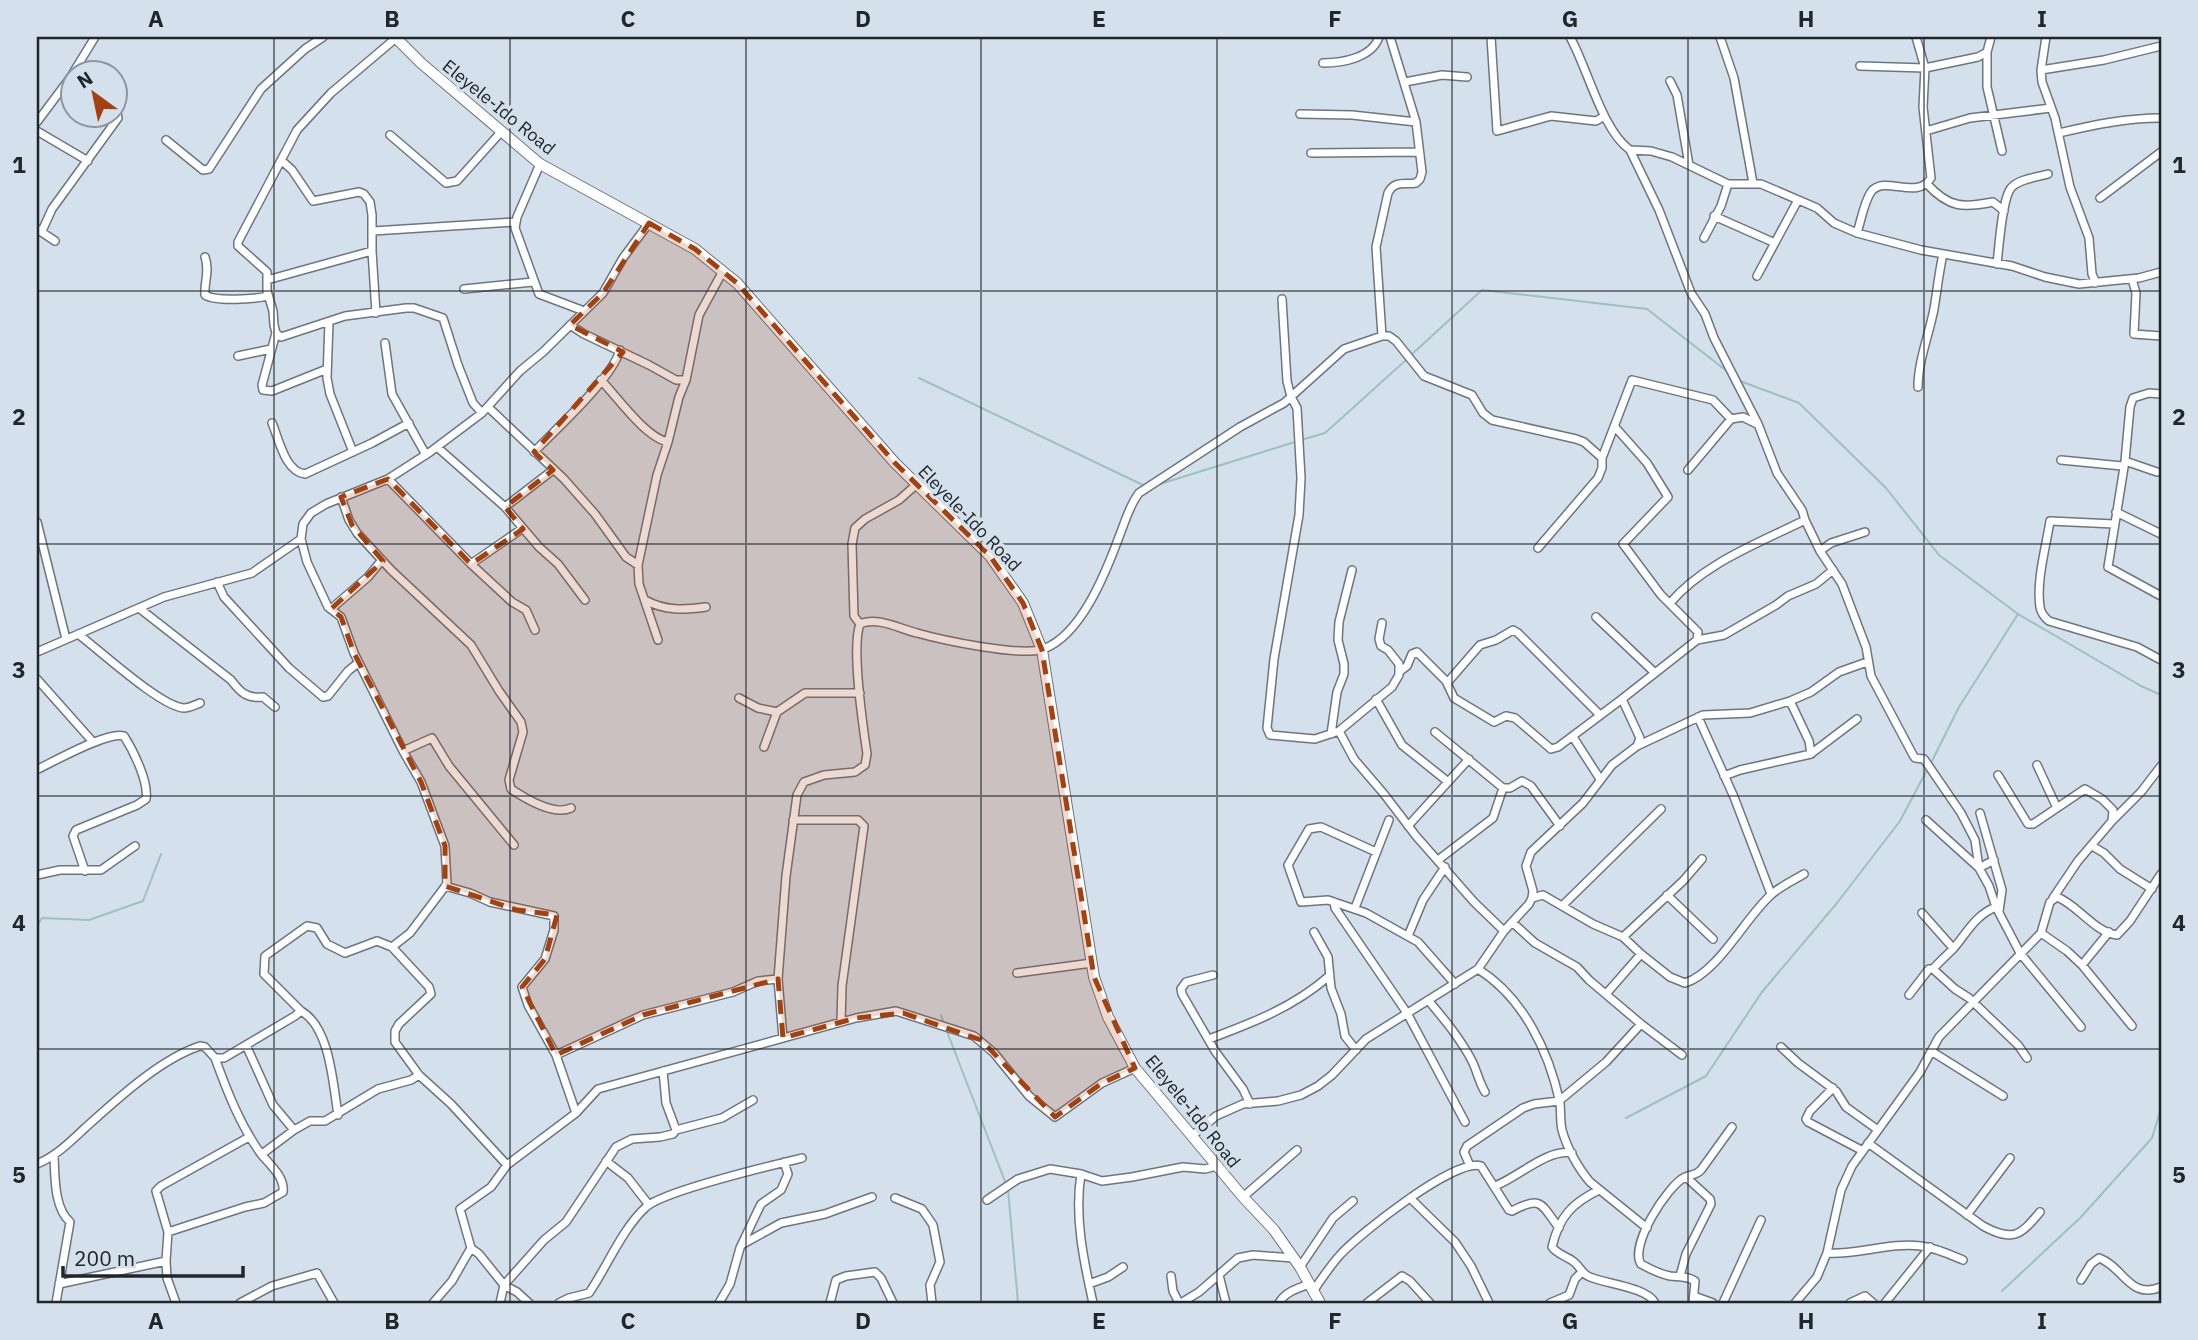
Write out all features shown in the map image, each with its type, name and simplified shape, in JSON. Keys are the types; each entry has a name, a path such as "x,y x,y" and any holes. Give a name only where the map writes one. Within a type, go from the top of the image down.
{"main road":[{"name":"Eleyele-Ido Road","path":"396,38 421,63 540,164 695,249 737,283 917,484 1001,570 1023,603 1042,650 1092,962 1099,994 1108,1017 1135,1069 1242,1197 1274,1230 1297,1262 1320,1303"}],"street":[{"path":"82,60 94,37"},
{"path":"166,139 203,170 209,169 261,89 305,49 323,37"},
{"path":"1323,62 1339,63 1362,54 1376,44 1379,37"},
{"path":"1382,336 1376,270 1379,233 1391,187 1397,184 1413,184 1420,179 1422,172 1416,122 1390,37"},
{"path":"1490,37 1497,131 1551,116 1596,121 1603,117"},
{"path":"1570,37 1595,91 1603,117 1630,150 1659,210 1691,293 1758,424 1777,473 1802,510 1820,551 1842,584 1866,648 1871,676 1890,716 1915,758 1924,759 1961,813 1975,840 1979,868"},
{"path":"1720,37 1734,78 1753,183"},
{"path":"1857,233 1870,192 1876,187 1920,188 1931,178 1923,107 1925,68 1916,37"},
{"path":"1991,37 1987,52 1987,87 2002,151"},
{"path":"2046,37 2042,82 2059,133 2070,187 2089,238 2092,274 2096,282"},
{"path":"327,369 266,391 262,385 276,333 273,310 268,296 265,270 239,250 238,242 297,130 331,93 396,38"},
{"path":"2041,70 2104,60 2161,46"},
{"path":"1860,66 1925,68 1978,57 1987,52"},
{"path":"1405,82 1442,75 1467,77"},
{"path":"1670,81 1677,95 1689,165"},
{"path":"37,122 60,94"},
{"path":"1926,131 1970,118 2051,108"},
{"path":"1300,114 1352,115 1416,122"},
{"path":"2059,133 2109,122 2146,117 2161,118"},
{"path":"55,241 39,230 110,130"},
{"path":"37,131 88,161"},
{"path":"390,135 446,183 457,181 501,132"},
{"path":"1630,150 1651,151 1672,157 1728,184 1753,183 1770,187 1817,208 1834,223 1857,233 1943,254 1997,264 2079,285 2132,279 2161,272"},
{"path":"1311,153 1419,152"},
{"path":"2100,198 2161,152"},
{"path":"281,160 292,170 313,201 352,192 364,194 370,202 376,313"},
{"path":"540,164 515,222 516,235 541,296 584,311"},
{"path":"1997,264 2010,188 2048,174"},
{"path":"1704,238 1721,206 1728,184"},
{"path":"1927,184 1939,198 1957,206 1993,202 2004,211"},
{"path":"1757,276 1798,200"},
{"path":"1714,216 1775,243"},
{"path":"373,231 515,222"},
{"path":"392,947 410,933 445,886 445,846 421,782 358,663 341,617 331,609 307,562 301,539 303,524 311,513 341,497 388,479 426,455 485,410 520,372 603,293 623,258 649,223"},
{"path":"267,280 372,251"},
{"path":"1918,387 1943,254"},
{"path":"205,257 208,266 205,295 212,299 257,299 268,296"},
{"path":"658,640 639,583 638,565 660,463 686,380 699,315 723,271"},
{"path":"2132,279 2136,293 2134,334 2161,336"},
{"path":"464,289 533,282"},
{"path":"1282,299 1287,381 1297,412 1301,478 1299,515 1275,659 1267,728 1270,735 1315,739 1335,733 1392,687 1399,672 1399,664 1388,650 1381,646 1379,639 1382,623"},
{"path":"276,333 285,337 345,316 414,308 443,318 450,333 457,365 473,402 512,428 585,502 626,557 638,565"},
{"path":"329,322 327,369 333,404 353,452"},
{"path":"570,325 676,380 686,380"},
{"path":"860,624 874,621 922,635 1005,652 1042,650 1065,635 1077,621 1107,567 1130,507 1139,493 1291,397 1344,349 1382,336 1389,336 1396,341 1424,376 1472,395 1483,413 1492,420 1576,439 1602,458"},
{"path":"385,343 392,394 426,455"},
{"path":"238,356 271,349"},
{"path":"534,452 596,388 617,360 620,350"},
{"path":"1538,548 1598,478 1602,458 1633,379 1713,400 1731,419"},
{"path":"601,380 641,425 657,440 668,443"},
{"path":"2161,394 2149,393 2133,398 2130,407 2108,567 2161,596"},
{"path":"1688,470 1731,419 1743,417 1758,424"},
{"path":"272,423 292,468 300,473 315,470 410,423"},
{"path":"1615,426 1631,442 1668,494 1668,500 1623,544 1656,588 1698,632 1697,639"},
{"path":"437,447 505,507 558,564 585,600"},
{"path":"2061,460 2124,463 2157,472"},
{"path":"505,507 552,470"},
{"path":"388,479 471,564 505,596 530,614 535,630"},
{"path":"783,1038 778,979 796,795 804,782 824,775 855,772 865,765 867,754 857,641 860,624 854,616 852,544 855,528 864,519 898,500 917,484"},
{"path":"341,497 352,525 382,560 471,645 521,722 523,732 509,780 511,789 553,809 571,808"},
{"path":"2116,512 2161,534"},
{"path":"1670,603 1684,587 1726,559 1805,520"},
{"path":"2114,524 2050,521 2042,565 2042,614 2049,621 2137,647 2161,660"},
{"path":"37,522 65,639"},
{"path":"471,564 523,528"},
{"path":"1820,551 1831,543 1865,532"},
{"path":"37,652 176,593 252,573 301,539"},
{"path":"331,609 368,577 382,560"},
{"path":"1352,570 1339,622 1338,640 1344,674 1337,692 1335,733 1408,826 1474,902 1504,931"},
{"path":"1399,672 1407,666 1412,654 1417,652 1447,683 1451,694 1458,700 1493,722 1506,716 1515,718 1549,748 1556,748 1697,639 1724,635 1788,596 1816,584 1833,570"},
{"path":"217,582 224,597 289,668 323,697 328,696 358,663"},
{"path":"644,599 660,607 684,610 706,607"},
{"path":"139,608 231,680 242,694 254,698 263,697 275,706"},
{"path":"1596,617 1654,672"},
{"path":"1447,683 1480,645 1513,630 1600,715"},
{"path":"78,634 123,672 164,700 185,708 200,703"},
{"path":"1192,1136 1216,1116 1243,1104 1278,1101 1306,1092 1332,1075 1367,1039 1478,969 1504,931 1532,898 1527,859 1531,852 1583,803 1612,765 1637,746 1698,717 1750,713 1790,701 1811,692 1839,673 1867,662"},
{"path":"37,679 93,742"},
{"path":"764,747 777,712 805,693 860,693"},
{"path":"739,698 758,708 777,712"},
{"path":"1376,699 1402,744 1447,781"},
{"path":"1622,699 1640,738 1637,746"},
{"path":"1790,701 1812,752"},
{"path":"1698,717 1771,894"},
{"path":"1724,776 1810,755 1857,719"},
{"path":"1435,733 1503,788 1510,788 1519,782 1531,786 1560,826"},
{"path":"38,769 93,742 119,734 124,736 133,750 148,794 146,799 137,805 76,830 73,836 85,871"},
{"path":"1573,737 1600,779"},
{"path":"403,751 432,738 449,765 514,845"},
{"path":"1408,826 1469,759"},
{"path":"2037,765 2057,808"},
{"path":"1795,1303 1816,1277 1827,1253 1844,1183 1852,1166 1920,1072 1939,1037 2041,933 2045,914 2053,898 2078,861 2161,766"},
{"path":"1998,775 2028,824 2033,824 2085,789 2102,799 2113,810 2112,821"},
{"path":"1438,860 1493,818 1503,788"},
{"path":"1562,906 1661,809"},
{"path":"1980,813 2003,890 1997,909"},
{"path":"793,820 858,820 864,826 842,986 841,1022"},
{"path":"1354,908 1389,820"},
{"path":"1926,820 1979,868 2020,953 2081,1027"},
{"path":"1376,852 1321,827 1309,829 1290,860 1289,872 1301,902 1334,902 1354,908 1408,936 1436,960 1455,984"},
{"path":"37,875 60,870 101,870 135,846"},
{"path":"2092,846 2104,853 2120,869 2152,889"},
{"path":"1623,937 1683,881 1702,859"},
{"path":"1979,868 1994,860"},
{"path":"1408,936 1423,900 1445,867"},
{"path":"1532,898 1543,895 1593,924 1623,937 1670,977 1681,983 1689,982 1726,949 1771,894 1804,874"},
{"path":"2053,898 2065,900 2117,935 2122,933 2161,874"},
{"path":"445,886 490,902 554,916 554,930 545,960 522,987 528,1005 556,1055 576,1112"},
{"path":"1667,895 1713,939"},
{"path":"1334,902 1335,908 1407,1013 1465,1122"},
{"path":"1909,995 1929,969 1933,969 1953,948 1967,928 1986,911 1997,909"},
{"path":"1922,913 1953,948"},
{"path":"1512,922 1535,943 1577,967 1641,1024 1682,1055"},
{"path":"338,1115 326,1048 314,1019 301,1011 264,974 265,957 307,926 317,928 327,944 345,953 377,941 392,947 431,991 399,1024 394,1037 418,1075 478,1132 507,1165"},
{"path":"1209,1039 1270,1015 1299,1000 1329,976 1331,971 1328,957 1314,932"},
{"path":"2082,965 2109,932"},
{"path":"2041,933 2082,965 2132,1026"},
{"path":"1606,994 1641,954"},
{"path":"1017,973 1092,962"},
{"path":"1478,969 1505,990 1539,1038 1559,1101 1562,1129 1586,1178 1647,1228"},
{"path":"1933,969 1966,995 2018,1045 2027,1058"},
{"path":"1213,975 1186,982 1181,989 1182,994 1250,1104"},
{"path":"1329,976 1345,1036 1356,1050"},
{"path":"556,1055 643,1015 733,992 758,981 778,979"},
{"path":"1428,1000 1451,1027 1474,1064 1485,1092"},
{"path":"215,1058 224,1058 301,1011"},
{"path":"529,1303 504,1285 471,1248 460,1209 491,1187 507,1165 576,1112 598,1088 841,1022 896,1011 981,1040 1029,1096 1055,1118 1102,1083 1135,1069"},
{"path":"1469,1166 1464,1152 1467,1146 1523,1108 1559,1101 1606,1062 1641,1024"},
{"path":"246,1045 273,1105 294,1130"},
{"path":"37,1164 54,1156 124,1094 170,1060 200,1046 205,1047 215,1058 229,1096 249,1137 282,1181 283,1192 277,1197 168,1232"},
{"path":"1781,1046 1798,1063 1833,1088 1846,1107 1878,1130"},
{"path":"1931,1051 2003,1096"},
{"path":"663,1071 666,1103 676,1130"},
{"path":"262,1154 310,1121 325,1121 378,1089 411,1080 418,1075"},
{"path":"1833,1088 1810,1111 1808,1122 1863,1151"},
{"path":"500,1303 504,1285 548,1236 566,1222 606,1161 621,1144 632,1139 660,1137 722,1118 753,1100"},
{"path":"1713,1303 1694,1299 1695,1280 1656,1271 1639,1260 1638,1254 1659,1205 1686,1177 1701,1170 1732,1127"},
{"path":"176,1303 167,1278 168,1232 156,1195 157,1189 249,1137"},
{"path":"1868,1143 1997,1234 2008,1236 2026,1229 2040,1212"},
{"path":"1242,1197 1297,1150"},
{"path":"1494,1186 1511,1180 1555,1153 1572,1153"},
{"path":"54,1156 55,1180 63,1215 70,1222 55,1303"},
{"path":"559,1303 589,1293 621,1240 649,1205 699,1186 802,1158"},
{"path":"1967,1215 2010,1158"},
{"path":"606,1161 628,1178 649,1205"},
{"path":"719,1303 730,1284 742,1245 761,1204 781,1190 788,1174 784,1162"},
{"path":"986,1200 1018,1178 1050,1169 1102,1181 1183,1167 1205,1169 1217,1166"},
{"path":"1279,1303 1295,1289 1312,1287 1347,1248 1410,1198 1440,1178 1469,1166 1482,1166 1510,1212 1529,1202 1536,1202 1559,1227"},
{"path":"1081,1174 1078,1192 1079,1222 1093,1303"},
{"path":"1680,1276 1686,1255 1711,1204 1710,1199 1686,1177"},
{"path":"1584,1197 1586,1178"},
{"path":"1599,1190 1584,1197 1567,1211 1552,1247 1557,1253 1573,1261 1581,1273 1619,1284 1651,1297 1655,1303"},
{"path":"742,1245 781,1223 825,1214 872,1197"},
{"path":"895,1198 922,1209 933,1225 940,1262 930,1286 932,1303"},
{"path":"1410,1198 1455,1242 1471,1266 1489,1303"},
{"path":"1171,1276 1173,1291 1180,1303 1219,1275 1233,1261 1244,1256 1277,1255 1297,1262 1333,1218 1353,1201"},
{"path":"1723,1303 1761,1220"},
{"path":"1827,1253 1847,1254 1903,1246 1930,1247 1963,1260"},
{"path":"1885,1303 1892,1298 1930,1247"},
{"path":"432,1303 452,1281 471,1248"},
{"path":"2081,1280 2091,1264 2099,1258 2140,1290 2152,1291 2161,1287"},
{"path":"59,1284 166,1261"},
{"path":"1089,1284 1108,1277 1123,1267"},
{"path":"830,1303 836,1280 875,1272 881,1278 893,1303"},
{"path":"240,1303 272,1286 317,1273 334,1303"},
{"path":"1550,1303 1569,1295 1575,1279 1581,1273"},
{"path":"1219,1275 1226,1303"},
{"path":"1367,1303 1402,1276 1430,1303"},
{"path":"1850,1303 1865,1296 1873,1303"}],"highlighted area":[{"path":"649,223 695,249 737,283 895,463 990,556 1023,603 1042,650 1094,977 1135,1068 1102,1083 1055,1117 981,1040 903,1013 856,1018 783,1038 778,979 643,1015 556,1055 522,987 545,959 557,915 517,910 445,886 445,846 421,782 354,653 341,617 331,609 383,561 352,525 341,497 388,479 471,564 523,529 505,507 553,470 534,452 623,352 570,325 603,293"}],"waterway":[{"path":"1410,356 1482,290 1647,309 1728,372"},
{"path":"1301,440 1325,433 1406,360"},
{"path":"919,378 1145,486"},
{"path":"1740,381 1799,403 1886,488 1939,555 2018,614 2161,695"},
{"path":"1160,484 1295,442"},
{"path":"1931,763 1959,707 2018,614"},
{"path":"1626,1118 1706,1076 1762,992 1837,903 1900,821 1928,768"},
{"path":"37,926 42,918 89,920 143,901 161,854"},
{"path":"941,1015 944,1024"},
{"path":"946,1029 1006,1184"},
{"path":"2002,1291 2081,1217 2152,1138 2161,1108"},
{"path":"1008,1189 1018,1303"}]}
